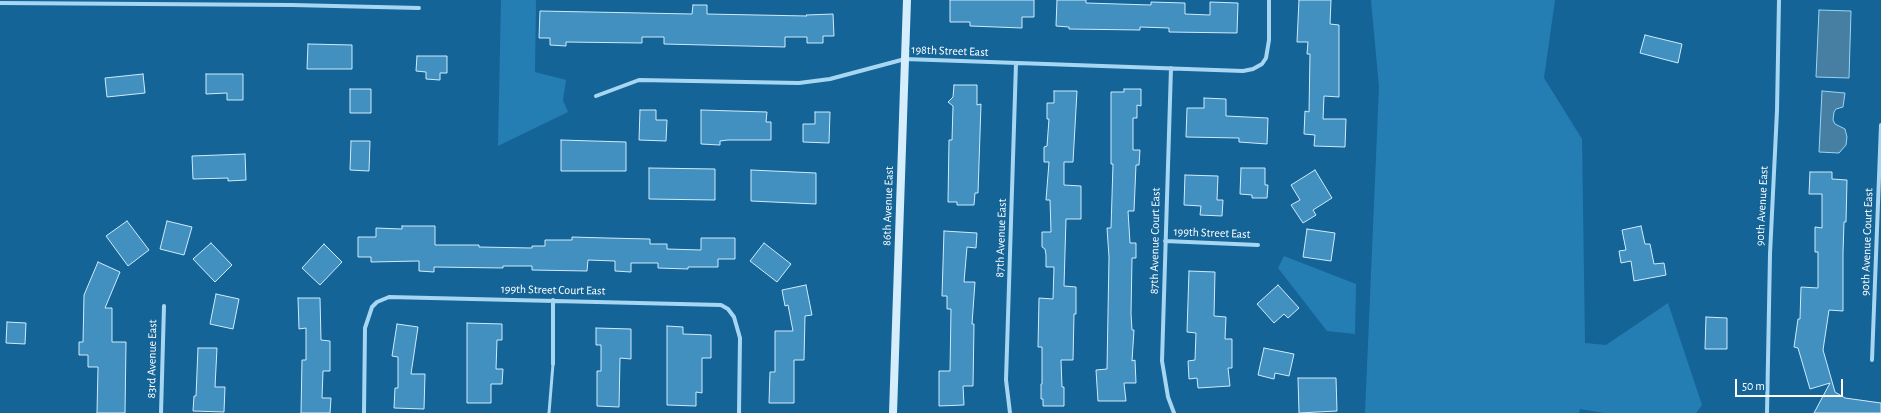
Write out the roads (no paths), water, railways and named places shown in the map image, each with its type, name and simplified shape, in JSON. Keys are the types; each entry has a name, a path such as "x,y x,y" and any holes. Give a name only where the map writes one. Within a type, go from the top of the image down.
{"street":[{"name":"86th Avenue East","path":"893,413 907,0"},
{"name":"198th Street East","path":"596,96 639,80 799,83 830,78 905,59 1243,71 1260,66 1268,50 1269,0"},
{"name":"90th Avenue East","path":"1767,413 1770,254 1777,111 1779,0"},
{"path":"0,3 292,2 419,8"},
{"name":"87th Avenue East","path":"1010,413 1006,380 1016,63"},
{"name":"87th Avenue Court East","path":"1171,68 1162,361 1168,398 1174,413"},
{"name":"90th Avenue Court East","path":"1872,360 1881,125"},
{"name":"199th Street East","path":"1165,241 1258,245"},
{"name":"199th Street Court East","path":"364,413 365,328 368,315 377,302 389,297 721,305 728,309 734,317 740,338 739,413"},
{"path":"553,364 554,300"},
{"name":"83rd Avenue East","path":"161,413 164,306"}],"lane":[{"path":"548,413 553,364"}]}
